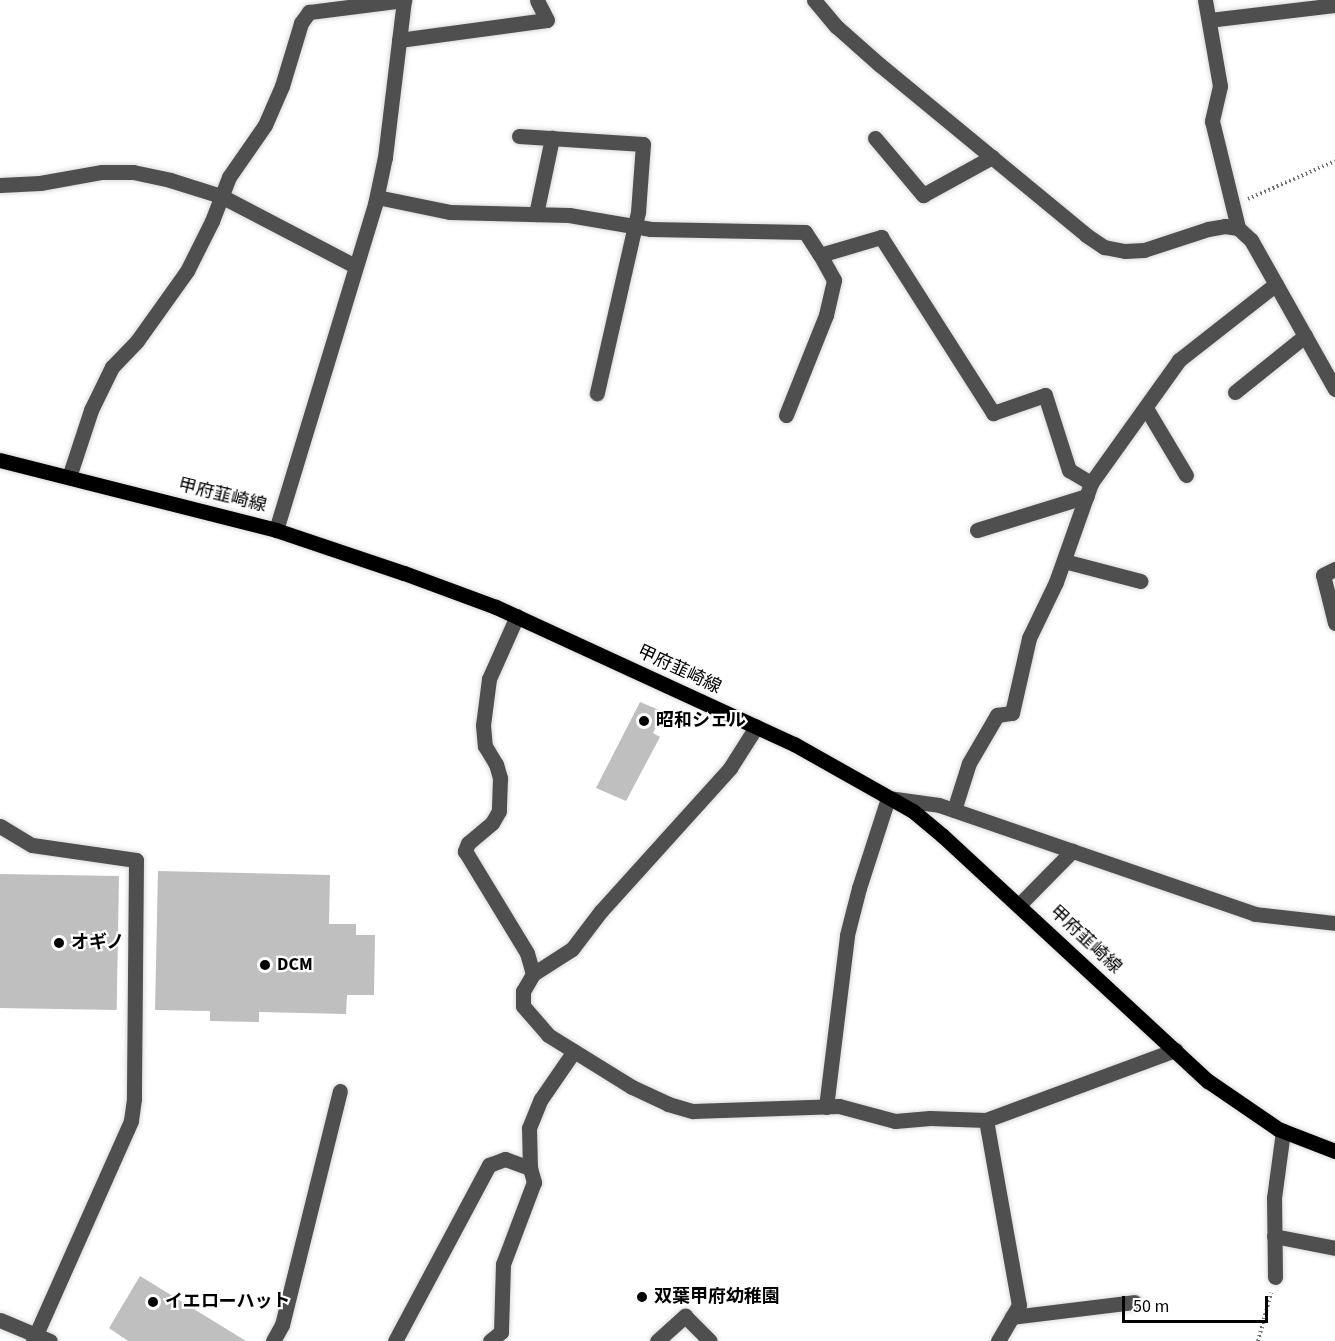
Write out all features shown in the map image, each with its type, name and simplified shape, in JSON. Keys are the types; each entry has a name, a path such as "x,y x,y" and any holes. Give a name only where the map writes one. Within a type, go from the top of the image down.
{"main road":[{"name":"甲府韮崎線","path":"0,460 276,530 404,573 517,616 794,744 913,812 943,836 1208,1081 1283,1131 1335,1152"}],"street":[{"path":"69,477 91,410 112,367 137,341 187,271 229,177 265,125 282,86 301,23 309,12 404,0 386,157 377,197 276,530"},
{"path":"399,40 547,20 537,0"},
{"path":"814,0 837,27 1104,247 1125,251 1144,250 1208,229 1225,226 1238,228 1251,240 1335,389"},
{"path":"1205,0 1220,86 1212,121 1238,228"},
{"path":"1209,20 1335,5"},
{"path":"519,136 643,144 638,212 597,393"},
{"path":"536,214 552,138"},
{"path":"875,138 922,195 992,157"},
{"path":"0,186 40,183 102,172 133,172 221,196 355,266"},
{"path":"377,197 450,212 568,215 651,229 805,232 834,280 826,315 786,415"},
{"path":"820,255 881,237 993,413 1046,395 1069,470 1089,490"},
{"path":"954,810 969,763 997,715 1012,713 1029,638 1064,561 1089,490 1179,360 1276,284"},
{"path":"1234,392 1305,336"},
{"path":"1146,408 1186,475"},
{"path":"977,530 1089,490"},
{"path":"1064,561 1140,581"},
{"path":"1335,569 1323,575 1335,624"},
{"path":"517,616 489,679 483,725 485,746 496,764 500,778 499,811 492,823 468,843 465,851 527,953 533,974"},
{"path":"756,727 730,768 601,911 572,949 533,974 523,991 523,1006 548,1035 632,1087 668,1104 693,1111 839,1106 895,1121 930,1118 986,1120 1175,1050"},
{"path":"826,1107 847,935 859,888 888,798 939,805 1255,914 1335,923"},
{"path":"0,826 33,845 136,860 134,1099 131,1121 40,1339 0,1320"},
{"path":"1019,906 1072,851"},
{"path":"490,1341 501,1332 503,1264 534,1182 530,1168 529,1128 542,1099 574,1051"},
{"path":"273,1341 282,1325 340,1091"},
{"path":"986,1120 1019,1305 998,1341"},
{"path":"1275,1277 1274,1198 1283,1131"},
{"path":"394,1341 489,1165 505,1158 530,1168"},
{"path":"1274,1236 1335,1248"},
{"path":"1012,1317 1134,1302"},
{"path":"657,1341 685,1316 710,1341"}],"path":[{"path":"1234,205 1335,160"},
{"path":"1258,1341 1275,1277"}],"building":[{"path":"640,702 664,712 653,733 660,737 626,801 596,788"},
{"name":"DCM","path":"158,871 330,875 329,924 356,924 356,935 375,935 374,995 347,995 346,1014 259,1012 259,1022 210,1021 210,1011 155,1010"},
{"name":"オギノ","path":"0,874 119,876 117,1010 0,1008"},
{"name":"イエローハット","path":"140,1276 246,1341 128,1341 109,1328"}],"place":[{"name":"昭和シェル","path":"644,721"},
{"name":"オギノ","path":"59,943"},
{"name":"DCM","path":"265,965"},
{"name":"双葉甲府幼稚園","path":"642,1297"},
{"name":"イエローハット","path":"153,1302"}]}
